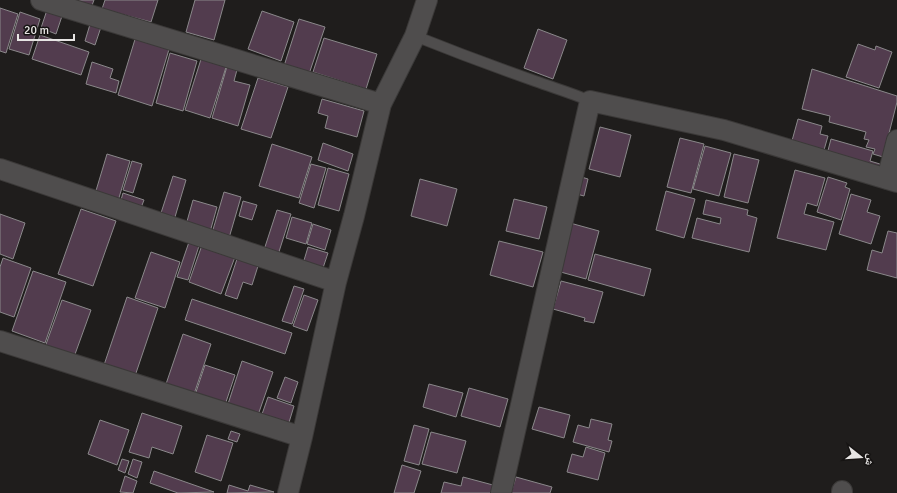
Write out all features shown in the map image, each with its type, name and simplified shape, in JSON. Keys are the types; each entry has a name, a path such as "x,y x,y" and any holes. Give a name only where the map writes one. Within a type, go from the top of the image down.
{"street":[{"path":"41,0 381,104"},
{"path":"288,493 302,437 336,282 354,216 381,104 415,36 427,0"},
{"path":"501,493 590,101 724,130 892,181 897,140"},
{"path":"0,169 336,282"},
{"path":"0,341 302,437"}],"lane":[{"path":"415,36 460,54 570,92 590,101"}],"building":[{"path":"77,0 94,0 91,8 76,3"},
{"path":"105,0 158,0 151,22 102,9"},
{"path":"195,0 225,0 214,40 186,32"},
{"path":"0,8 18,14 6,53 0,51"},
{"path":"47,10 62,16 56,34 41,28"},
{"path":"262,11 294,22 281,61 248,49"},
{"path":"20,12 40,19 29,55 9,49"},
{"path":"299,19 325,27 309,74 284,66"},
{"path":"91,21 102,24 95,45 85,41"},
{"path":"538,29 567,40 553,79 524,68"},
{"path":"40,35 89,52 81,75 32,59"},
{"path":"136,36 170,46 152,106 118,95"},
{"path":"324,38 377,54 366,89 313,72"},
{"path":"858,44 875,50 876,46 892,52 879,88 846,77"},
{"path":"170,53 197,61 183,111 156,103"},
{"path":"202,56 227,64 210,118 185,110"},
{"path":"92,62 113,69 110,78 119,81 116,93 86,84"},
{"path":"228,63 238,66 234,81 250,85 238,126 212,118"},
{"path":"812,69 897,96 897,102 883,157 873,154 875,149 866,147 869,140 864,139 866,132 829,122 830,116 802,109"},
{"path":"258,78 288,87 271,138 241,129"},
{"path":"322,99 364,111 357,137 325,128 328,116 318,113"},
{"path":"798,119 822,126 820,134 828,136 822,157 790,148"},
{"path":"600,127 631,135 620,177 589,169"},
{"path":"680,138 704,144 691,193 667,187"},
{"path":"831,139 873,151 870,161 880,164 877,172 826,158"},
{"path":"323,143 353,154 348,171 318,160"},
{"path":"272,144 312,157 299,198 259,186"},
{"path":"705,146 731,153 719,196 693,189"},
{"path":"107,154 130,161 118,201 95,194"},
{"path":"734,154 759,160 748,203 724,197"},
{"path":"132,161 142,164 133,193 123,190"},
{"path":"311,164 326,168 314,208 299,203"},
{"path":"328,168 349,174 339,211 318,205"},
{"path":"795,170 825,178 817,206 807,203 804,214 834,222 826,250 777,238"},
{"path":"173,176 186,180 175,217 161,213"},
{"path":"578,176 588,179 584,196 573,193"},
{"path":"828,177 847,183 845,187 850,189 841,220 817,212"},
{"path":"420,179 457,189 447,226 411,216"},
{"path":"666,191 695,199 684,238 656,230"},
{"path":"224,192 241,197 229,238 212,233"},
{"path":"123,193 144,200 139,213 119,207"},
{"path":"851,194 871,200 867,212 880,216 871,244 839,234"},
{"path":"514,199 547,207 539,239 506,231"},
{"path":"193,200 217,207 210,232 186,225"},
{"path":"706,200 748,210 747,215 757,218 749,252 692,238 697,218 720,224 721,218 703,214"},
{"path":"243,201 257,205 252,220 239,216"},
{"path":"81,209 116,221 93,286 58,274"},
{"path":"277,210 291,214 277,258 263,253"},
{"path":"0,214 25,223 13,259 0,254"},
{"path":"292,217 312,223 306,244 286,238"},
{"path":"570,223 599,231 586,279 557,271"},
{"path":"313,224 331,230 325,250 307,244"},
{"path":"888,231 897,233 897,278 867,270 872,250 882,253"},
{"path":"499,241 543,252 533,287 490,275"},
{"path":"189,242 199,246 188,280 177,277"},
{"path":"202,245 235,257 221,294 189,282"},
{"path":"308,247 328,253 321,274 302,267"},
{"path":"151,252 180,262 165,308 135,298"},
{"path":"595,254 651,269 644,296 588,280"},
{"path":"3,258 31,268 14,317 0,312 0,267"},
{"path":"237,259 258,266 252,285 243,282 237,299 225,295"},
{"path":"33,271 66,282 45,343 12,331"},
{"path":"561,281 603,292 594,323 584,321 585,318 553,309"},
{"path":"294,286 304,289 292,324 282,321"},
{"path":"304,295 318,300 307,331 293,326"},
{"path":"127,297 158,308 135,376 104,365"},
{"path":"192,299 292,333 285,354 185,320"},
{"path":"62,300 91,310 74,357 45,347"},
{"path":"183,334 211,344 193,397 165,387"},
{"path":"242,361 273,372 257,418 227,407"},
{"path":"205,365 235,375 224,408 194,398"},
{"path":"285,377 298,382 291,403 277,398"},
{"path":"429,384 463,393 456,417 423,407"},
{"path":"469,388 508,399 500,427 461,416"},
{"path":"268,397 294,406 287,429 260,420"},
{"path":"539,407 570,415 564,438 532,429"},
{"path":"142,413 182,426 173,454 152,447 149,458 129,452"},
{"path":"591,419 612,424 608,440 612,441 609,452 573,442 578,425 589,428"},
{"path":"100,420 129,430 117,465 88,454"},
{"path":"414,425 429,429 419,465 404,461"},
{"path":"231,431 240,434 237,442 228,439"},
{"path":"431,432 466,441 457,473 422,464"},
{"path":"207,435 233,443 221,481 195,472"},
{"path":"586,447 605,453 598,480 567,472 572,454 583,457"},
{"path":"122,459 129,461 125,473 118,470"},
{"path":"133,459 142,462 137,478 128,474"},
{"path":"402,465 421,471 414,493 394,493"},
{"path":"154,471 214,492 178,493 150,483"},
{"path":"125,476 137,481 133,493 120,492"},
{"path":"463,477 493,485 491,493 441,493 444,482 461,486"},
{"path":"516,477 552,487 550,493 511,493"},
{"path":"229,485 248,491 250,485 274,492 227,493"}]}
